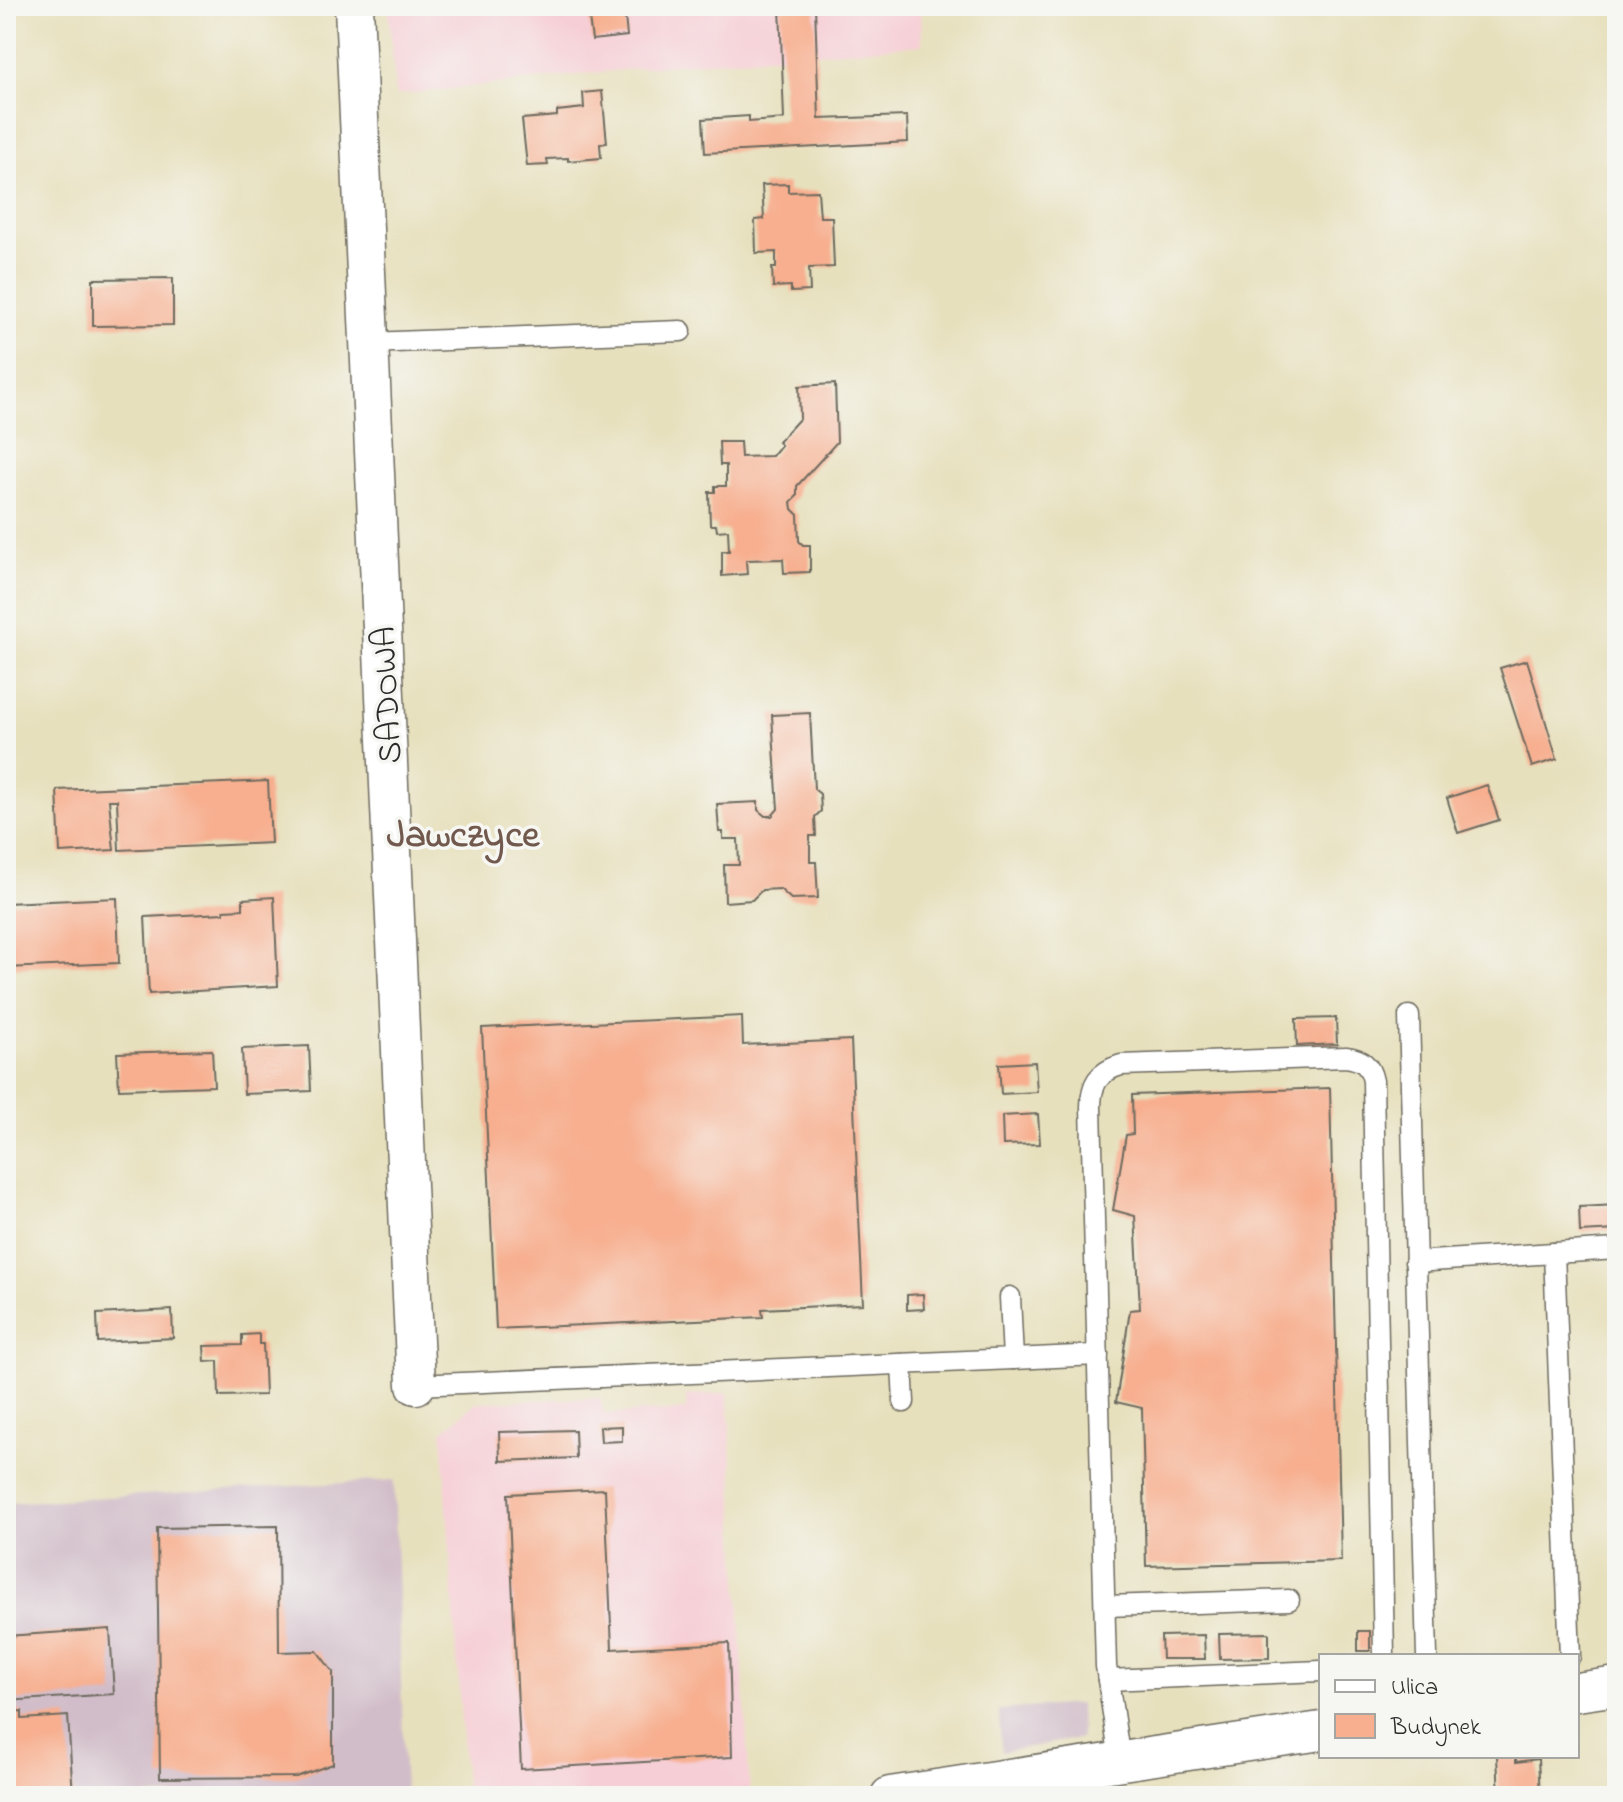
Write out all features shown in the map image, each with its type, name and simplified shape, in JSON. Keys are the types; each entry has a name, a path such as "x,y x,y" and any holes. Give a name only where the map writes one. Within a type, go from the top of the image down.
{"street":[{"name":"SADOWA","path":"354,6 416,1385"},
{"path":"1579,1692 1617,1686"},
{"path":"890,1796 1319,1731"}],"lane":[{"path":"369,343 681,331"},
{"path":"1409,1016 1427,1654"},
{"path":"1120,1761 1108,1680 1091,1107 1094,1084 1100,1075 1121,1065 1346,1057 1363,1061 1368,1067 1373,1081 1384,1654"},
{"path":"1415,1262 1617,1249"},
{"path":"1554,1253 1570,1654"},
{"path":"1010,1297 1013,1359"},
{"path":"416,1385 1098,1355"},
{"path":"902,1364 904,1402"},
{"path":"1106,1606 1289,1600"},
{"path":"1108,1680 1319,1671"}],"shaded area":[{"path":"388,6 921,6 922,45 676,64 396,95"},
{"path":"728,1393 750,1795 466,1796 442,1432 476,1402 600,1398 604,1414 686,1410 686,1395"},
{"path":"394,1480 405,1796 6,1796 6,1503"},
{"path":"1080,1704 1081,1738 1001,1752 999,1710"}],"building":[{"path":"780,6 815,6 819,119 907,116 908,142 705,153 703,119 749,116 749,122 784,119"},
{"path":"624,7 627,36 592,40 588,11"},
{"path":"602,91 607,143 600,144 601,158 547,159 548,165 527,166 522,119 557,116 557,111 584,108 583,93"},
{"path":"788,184 788,192 818,191 820,217 832,217 834,267 809,268 810,291 791,292 791,286 773,287 772,268 776,268 776,252 756,253 755,220 764,219 762,185"},
{"path":"173,278 173,325 93,326 93,279"},
{"path":"835,384 837,442 797,486 797,496 791,502 792,509 798,515 799,541 810,545 810,572 784,573 783,559 746,560 747,574 722,576 722,551 729,551 728,530 717,531 716,525 710,525 709,492 715,492 715,486 726,486 726,465 720,465 719,442 740,442 741,457 772,456 781,445 778,442 800,418 799,386"},
{"path":"1527,660 1557,759 1532,767 1500,668"},
{"path":"810,713 814,789 820,794 821,811 815,817 816,836 810,836 810,862 816,862 818,898 791,899 780,889 762,890 752,900 725,902 724,865 739,865 738,839 723,839 723,832 719,832 717,804 758,802 758,810 765,816 772,816 778,809 772,715"},
{"path":"268,781 271,843 119,850 117,800 109,800 114,850 60,853 57,790"},
{"path":"1487,785 1499,820 1458,833 1447,798"},
{"path":"274,897 278,986 149,994 145,917 224,913 224,910 243,909 243,899"},
{"path":"117,898 119,963 6,968 6,903"},
{"path":"742,1016 743,1045 851,1040 863,1304 762,1309 763,1317 496,1329 482,1028"},
{"path":"1336,1018 1337,1044 1297,1046 1296,1019"},
{"path":"309,1046 311,1091 244,1094 242,1049"},
{"path":"212,1050 214,1086 119,1089 117,1053"},
{"path":"1035,1062 1037,1092 1001,1094 999,1064"},
{"path":"1330,1088 1341,1561 1146,1566 1142,1408 1116,1402 1130,1310 1140,1309 1135,1216 1113,1210 1126,1135 1133,1134 1132,1095"},
{"path":"1038,1114 1040,1144 1003,1145 1002,1116"},
{"path":"1617,1205 1617,1230 1580,1232 1579,1207"},
{"path":"923,1294 924,1309 907,1310 907,1295"},
{"path":"172,1310 173,1338 98,1342 97,1314"},
{"path":"259,1334 259,1344 263,1344 265,1395 219,1396 218,1361 205,1362 204,1346 242,1345 242,1335"},
{"path":"622,1426 622,1441 601,1442 600,1427"},
{"path":"575,1430 576,1458 500,1461 499,1432"},
{"path":"605,1489 612,1649 729,1643 732,1757 521,1769 508,1494"},
{"path":"278,1526 279,1652 317,1651 333,1672 333,1764 296,1777 160,1778 157,1528"},
{"path":"110,1629 114,1694 6,1701 6,1636"},
{"path":"1358,1631 1370,1631 1370,1651 1358,1651"},
{"path":"1269,1633 1269,1658 1220,1659 1219,1634"},
{"path":"1204,1635 1205,1659 1162,1659 1161,1636"},
{"path":"22,1711 22,1719 68,1716 73,1796 6,1796 6,1712"},
{"path":"1611,1739 1617,1739 1617,1796 1614,1796"},
{"path":"1497,1758 1516,1758 1516,1762 1538,1759 1540,1796 1499,1796"}],"district":[{"name":"Jawczyce","path":"463,833"}]}
